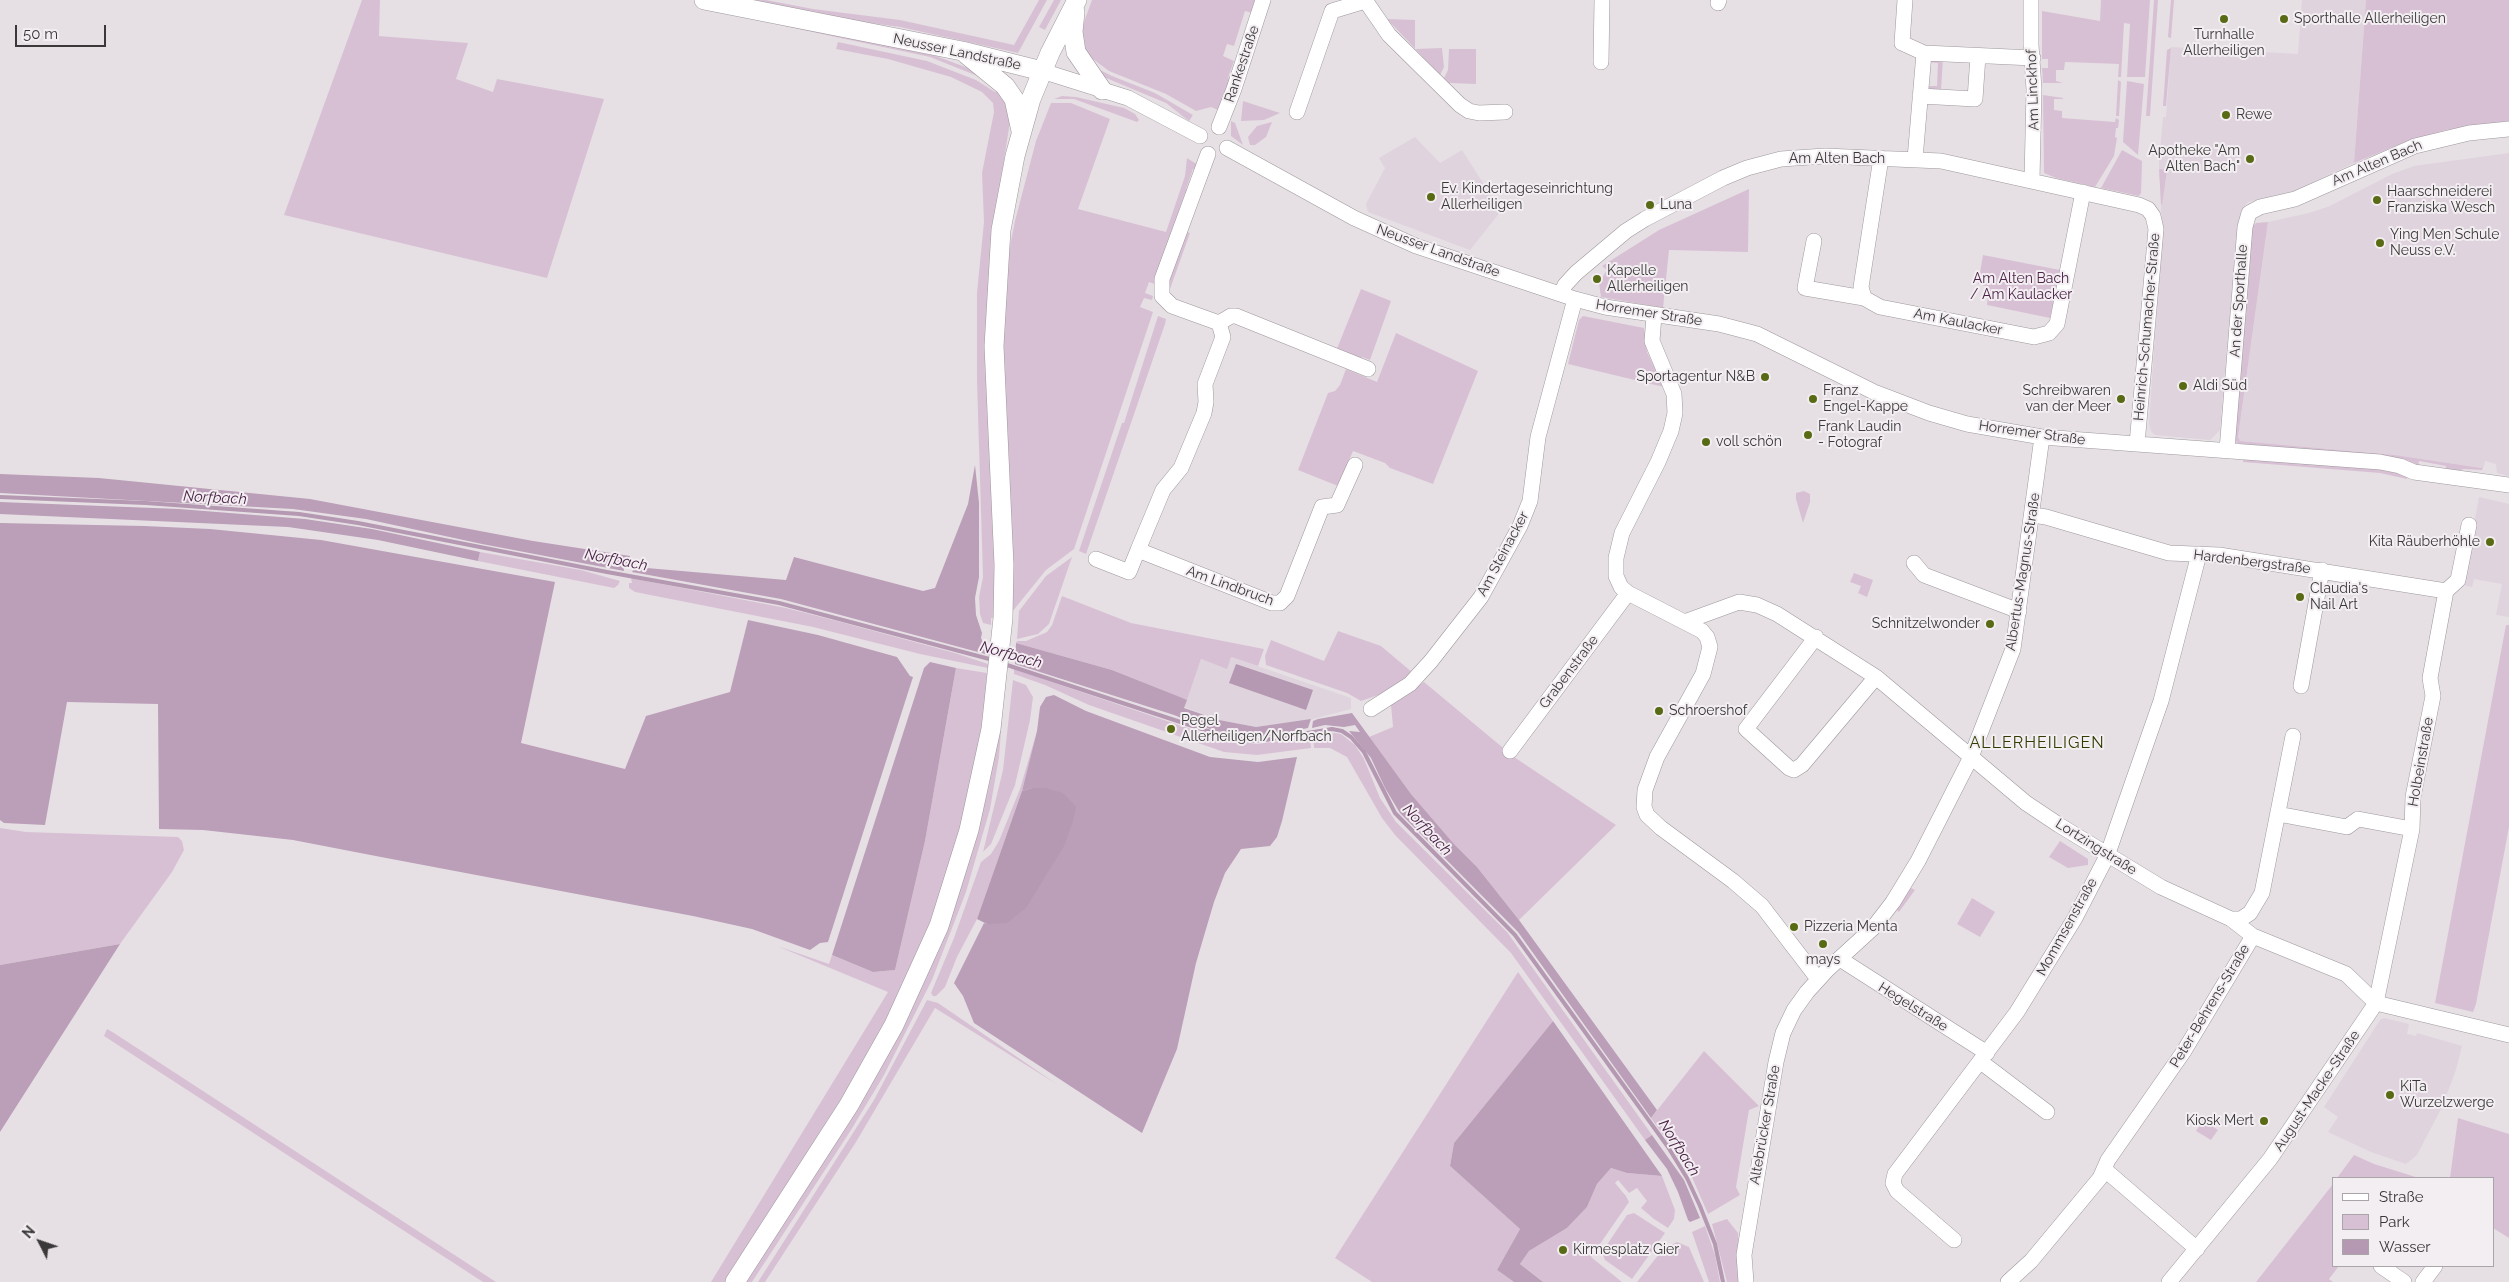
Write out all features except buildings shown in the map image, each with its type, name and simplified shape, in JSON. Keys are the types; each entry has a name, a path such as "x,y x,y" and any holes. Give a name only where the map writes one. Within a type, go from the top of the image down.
{"main road":[{"name":"Neusser Landstraße","path":"704,0 962,51 1042,71"},
{"path":"735,1282 854,1097 883,1047 916,981 947,904 963,854 982,780 995,704 1002,618 1004,565 995,383 994,314 1002,221 1021,132 1042,71 1077,0"},
{"path":"1077,0 1073,32 1076,52 1102,90"},
{"path":"962,51 996,76 1005,86 1014,99 1021,132"}],"street":[{"name":"Rankestraße","path":"1219,127 1234,89 1263,0"},
{"path":"1601,62 1602,0"},
{"path":"1905,0 1902,42 1924,53 2033,58"},
{"name":"Am Linckhof","path":"2031,0 2034,128 2032,180"},
{"path":"1298,112 1332,12 1365,1 1389,35 1460,105 1469,111 1479,113 1505,112"},
{"path":"1915,159 1924,53"},
{"path":"1920,96 1975,99 1978,56"},
{"name":"Neusser Landstraße","path":"1042,71 1128,98 1200,136"},
{"path":"1219,127 1227,134 1227,148 1219,155 1208,154 1200,147 1200,136 1206,128 1219,127"},
{"name":"Am Alten Bach","path":"2249,213 2260,207 2296,199 2415,146 2469,133 2509,129"},
{"name":"Neusser Landstraße","path":"1227,148 1380,232 1444,256 1568,297"},
{"path":"1208,154 1162,279 1161,288 1162,296 1172,306 1219,323"},
{"name":"Am Alten Bach","path":"1568,297 1565,285 1576,273 1626,231 1670,204 1723,178 1747,168 1781,159 1817,156 1915,159 1957,164 2139,205 2150,212"},
{"path":"1814,240 1805,288 1864,298 1861,287 1863,269 1882,158"},
{"name":"Am Kaulacker","path":"1864,298 1880,307 2034,337 2044,336 2057,324 2083,192"},
{"name":"Heinrich-Schumacher-Straße","path":"2137,444 2156,229 2150,212"},
{"name":"An der Sporthalle","path":"2228,450 2245,227 2249,213"},
{"name":"Horremer Straße","path":"1568,297 1654,316 1719,324 1756,334 1874,392 1928,413 1998,431 2042,437 2380,462 2400,466 2414,472 2509,485"},
{"name":"Am Steinacker","path":"1371,709 1410,684 1440,650 1481,597 1520,526 1530,501 1538,437 1568,297"},
{"path":"1219,323 1229,317 1236,316 1368,369"},
{"path":"1654,316 1652,341 1671,385 1676,407 1671,431 1619,543 1616,558 1616,576 1621,587 1628,593 1687,621 1707,637 1709,658 1694,690 1657,757 1645,790 1644,810 1662,828 1754,899 1777,924 1818,979"},
{"path":"1096,559 1129,572 1163,490 1180,468 1204,413 1206,402 1205,384 1223,337 1219,323"},
{"name":"Albertus-Magnus-Straße","path":"1818,979 1873,928 1893,902 1918,861 1971,757 2010,659 2033,515 2042,437"},
{"name":"Am Lindbruch","path":"1138,550 1272,604 1280,603 1286,596 1322,507 1337,505 1356,465"},
{"name":"Hardenbergstraße","path":"2033,515 2046,517 2168,554 2219,555 2446,591"},
{"name":"Holbeinstraße","path":"2376,1003 2412,829 2413,797 2433,696 2430,678 2446,591 2458,580 2469,525"},
{"name":"Mommsenstraße","path":"1954,1240 1897,1191 1893,1183 1898,1168 1984,1058 2042,972 2075,918 2107,856 2161,701 2199,554"},
{"path":"1914,563 1924,575 2019,611"},
{"path":"2301,686 2322,570"},
{"name":"Grabenstraße","path":"1510,751 1628,593"},
{"name":"Lortzingstraße","path":"1687,621 1732,604 1749,603 1771,610 1876,677 2026,803 2107,856 2169,891 2231,920 2253,936"},
{"path":"1816,637 1746,729 1789,768 1798,768 1876,677"},
{"path":"2231,920 2241,919 2250,913 2260,899 2293,736"},
{"path":"2278,814 2347,827 2358,819 2412,829"},
{"name":"Peter-Behrens-Straße","path":"2008,1282 2031,1261 2100,1178 2104,1169 2188,1044 2253,936 2346,974 2376,1003"},
{"name":"Hegelstraße","path":"1840,959 1984,1058 2047,1112"},
{"name":"Altebrücker Straße","path":"1746,1282 1744,1255 1778,1051 1794,1010 1818,979"},
{"path":"2376,1003 2509,1035"},
{"name":"August-Macke-Straße","path":"2169,1282 2275,1152 2376,1003"},
{"path":"2104,1169 2197,1249"},
{"path":"2382,1267 2404,1282"},
{"path":"2424,1282 2434,1267"}],"shaded area":[{"path":"2302,0 2366,0 2354,163 2295,191 2248,202 2242,209 2234,266 2220,430 2210,440 2155,435 2151,431 2149,424 2162,230 2159,163 2163,117 2166,117 2171,47 2298,54"},
{"name":"Ev. Kindertageseinrichtung Allerheiligen","path":"1415,137 1440,163 1462,150 1501,211 1470,250 1368,212 1366,204 1385,168 1379,158"},
{"path":"2509,153 2509,476 2497,473 2496,464 2485,461 2482,468 2395,455 2240,441 2238,437 2268,222 2309,213 2330,206 2392,174 2414,166"},
{"path":"975,465 979,503 979,577 975,598 976,615 982,633 981,638 985,646 990,646 989,655 781,599 632,572 635,567 786,580 794,557 923,591 935,588 968,504"},
{"path":"0,474 99,478 310,499 533,541 630,556 627,565 623,564 624,571 482,544 366,519 293,509 0,493"},
{"name":"Kita Räuberhöhle","path":"2479,497 2509,504 2509,617 2496,615 2502,584 2474,579 2472,587 2463,585"},
{"path":"0,502 179,509 305,519 372,529 480,552 478,561 378,540 288,527 0,514"},
{"path":"0,523 210,529 321,540 555,582 521,743 625,769 646,716 730,692 748,620 818,635 897,657 910,676 913,677 828,942 820,943 810,950 752,929 693,916 293,840 203,830 159,829 158,704 67,702 45,825 4,823 0,820"},
{"path":"1016,643 1112,670 1187,700 1184,708 1219,720 1256,727 1311,719 1308,728 1265,737 1215,731 1174,715 1015,664"},
{"path":"1231,657 1351,698 1351,709 1309,720 1256,727 1219,720 1184,707 1201,659 1226,668"},
{"path":"930,662 956,668 925,841 895,970 873,972 832,955 924,668"},
{"path":"1054,695 1086,711 1210,757 1258,762 1297,757 1277,837 1270,846 1241,849 1225,873 1214,902 1196,963 1177,1049 1142,1133 974,1023 963,996 954,983 984,923 987,924 1032,788 1022,791 1037,731 1040,707 1046,697"},
{"path":"1352,713 1411,794 1454,844 1477,867 1519,920 1657,1110 1651,1118 1518,932 1400,813 1385,788 1371,758 1349,731 1360,732 1355,725 1344,727 1325,725 1312,728 1313,721 1318,719"},
{"path":"120,944 0,1132 0,965"},
{"name":"KiTa Wurzelzwerge","path":"2384,1018 2409,1024 2407,1034 2416,1036 2417,1033 2462,1046 2455,1073 2441,1109 2417,1155 2406,1164 2371,1152 2328,1132 2338,1117 2324,1107 2380,1020"},
{"path":"1553,1021 1662,1176 1627,1173 1611,1168 1597,1184 1587,1207 1567,1228 1529,1251 1520,1264 1543,1282 1514,1282 1497,1270 1520,1229 1450,1166 1454,1143"},
{"path":"1652,1135 1684,1180 1700,1218 1690,1222 1688,1220 1667,1169 1645,1140"}],"green space":[{"path":"362,0 380,0 379,36 468,43 456,79 493,92 497,79 604,99 547,278 284,215"},
{"path":"736,0 766,0 813,9 900,20 1014,45 1039,0 1047,0 1018,53 900,27 811,15"},
{"path":"1054,0 1061,0 1045,30 1039,27"},
{"path":"1092,0 1257,0 1252,13 1245,11 1234,46 1227,44 1223,56 1234,61 1228,78 1231,79 1218,110 1211,107 1196,111 1166,94 1109,71 1089,56 1085,57 1080,33"},
{"path":"2101,0 2150,0 2145,77 2127,77 2130,24 2124,23 2121,77 2118,77 2119,64 2065,62 2064,70 2056,70 2056,81 2063,83 2043,83 2042,68 2048,68 2048,59 2042,59 2042,11 2100,21"},
{"path":"2154,0 2158,0 2150,116 2146,116"},
{"path":"2171,0 2174,0 2171,38 2168,37"},
{"path":"2366,0 2509,0 2509,121 2446,130 2410,140 2354,163"},
{"path":"1387,19 1415,20 1415,49"},
{"path":"785,24 936,56 976,71 985,79 930,57 784,26"},
{"path":"838,42 927,61 976,80 995,92 1003,91 1010,121 998,200 994,618 991,618 991,625 983,623 980,614 979,597 983,577 977,381 977,293 984,222 982,173 994,112 993,103 982,92 951,77 888,59 836,49"},
{"path":"1442,48 1444,67 1440,75 1415,49"},
{"path":"2171,48 2166,106 2163,106 2167,50"},
{"path":"1449,49 1476,49 1476,84 1449,83 1444,78 1448,70"},
{"path":"1943,57 1941,91 1927,90 1928,86 1937,86 1938,63 1929,62 1929,60"},
{"path":"1098,69 1155,93 1193,115 1189,121 1166,103 1099,75"},
{"path":"2118,80 2121,82 2119,116 2116,116"},
{"path":"2127,81 2144,84 2138,155 2123,142"},
{"path":"2043,95 2063,98 2054,99 2054,110 2062,111 2062,118 2115,122 2116,118 2119,120 2118,128 2116,128 2115,137 2117,138 2114,156 2095,187 2056,178 2044,173"},
{"path":"1062,96 1076,97 1124,108 1135,114 1139,120 1137,122 1074,99 1054,99"},
{"path":"1243,101 1280,113 1264,120 1241,121"},
{"path":"1051,103 1071,103 1110,119 1078,209 1166,232 1185,176 1187,158 1198,165 1196,170 1193,169 1186,189 1190,190 1188,193 1185,193 1169,238 1157,285 1149,282 1145,293 1153,296 1152,300 1144,298 1140,307 1153,312 1074,549 1046,570 1012,612 1001,348 1007,262 1015,221 1036,141"},
{"path":"1231,121 1235,123 1243,145 1231,136"},
{"path":"1272,122 1266,137 1255,145 1250,145 1248,137 1257,126"},
{"path":"2122,150 2142,161 2141,193 2139,196 2101,188"},
{"path":"2159,169 2167,170 2162,205 2161,204"},
{"path":"1749,189 1748,252 1669,250 1663,308 1601,297 1599,283 1607,270 1602,266 1659,230"},
{"path":"2268,222 2238,437 2240,441 2395,455 2482,468 2485,461 2482,470 2463,469 2454,474 2445,474 2446,466 2419,461 2418,469 2237,443 2235,439 2252,227 2256,223"},
{"path":"1187,232 1190,233 1170,289 1167,288 1168,284"},
{"name":"Am Alten Bach / Am Kaulacker","path":"1983,255 2060,270 2050,318 1987,305 1989,287 1978,284"},
{"path":"1361,289 1391,301 1370,360 1362,357 1360,361 1336,351"},
{"path":"1158,316 1166,319 1165,324 1086,554 1079,551 1122,423 1124,423"},
{"path":"1583,316 1644,328 1647,352 1664,387 1568,364 1579,320"},
{"path":"1396,333 1478,371 1433,484 1390,468 1385,463 1353,451 1338,486 1298,470 1328,393 1335,391 1340,385 1346,369 1377,382"},
{"path":"2243,459 2388,469 2407,477 2407,479 2380,473 2243,462"},
{"path":"1804,491 1810,494 1810,502 1803,523 1796,493"},
{"path":"480,552 581,570 620,581 614,588 478,561"},
{"path":"1072,557 1049,624 1038,634 1017,639 1019,611 1046,576"},
{"path":"1854,573 1873,580 1867,597 1858,593 1861,586 1850,582"},
{"path":"631,578 786,608 955,653 988,664 988,668 920,654 813,627 635,592 629,588 629,583 632,583"},
{"path":"1062,596 1131,623 1264,649 1258,666 1231,657 1227,669 1201,659 1187,700 1112,670 1016,643 1017,641 1026,641 1047,632 1052,625"},
{"path":"2506,625 2509,625 2509,827 2473,1012 2435,1003"},
{"path":"1338,631 1381,646 1413,673 1387,692 1361,701 1347,693 1266,665 1265,656 1271,640 1324,661"},
{"path":"956,668 987,673 982,732 960,831 927,931 909,975 859,1072 725,1282 711,1282 888,992 777,946 829,964 832,955 873,972 895,970 925,841"},
{"path":"1014,669 1220,739 1257,744 1310,737 1311,748 1257,755 1224,752 1089,705 1045,685 1014,674"},
{"path":"1013,680 1026,685 1033,697 1030,720 1015,785 991,844 983,852 1003,770"},
{"path":"1424,682 1514,757 1616,825 1519,920 1477,867 1454,844 1411,794 1369,737 1393,727 1391,705"},
{"path":"1003,706 999,757 990,809 966,892 932,980 884,1075 851,1130 752,1282 745,1282 868,1091 898,1036 928,973 949,923 974,847 988,790"},
{"path":"1037,731 1022,791 977,919 957,957 945,987 936,996 933,996 931,993 954,938 981,862 991,854 999,841 1020,789"},
{"path":"1341,734 1355,745 1364,759 1380,798 1396,822 1507,932 1652,1135 1645,1140 1511,953 1395,835 1382,818 1347,757 1330,748 1314,748 1313,736"},
{"path":"0,828 26,832 178,837 182,841 184,850 172,872 120,944 0,965"},
{"path":"2060,841 2088,859 2088,865 2068,868 2049,857"},
{"path":"1911,888 1915,890 1899,912 1896,909"},
{"path":"1972,898 1995,912 1980,937 1957,924"},
{"path":"1518,972 1553,1021 1454,1143 1450,1166 1520,1229 1497,1270 1514,1282 1372,1282 1335,1258"},
{"path":"927,1000 938,1003 1058,1085 935,1008 856,1142 765,1282 758,1282 874,1100"},
{"path":"107,1029 496,1282 483,1282 104,1036"},
{"path":"1704,1051 1759,1106 1749,1110 1736,1187 1740,1195 1708,1214 1691,1175 1651,1118"},
{"path":"2458,1118 2509,1134 2509,1238 2494,1229 2494,1177 2450,1177"},
{"path":"2203,1120 2218,1130 2211,1140 2196,1131"},
{"path":"2354,1155 2374,1164 2416,1177 2338,1177"},
{"path":"1611,1168 1627,1173 1662,1176 1675,1210 1674,1219 1668,1228 1654,1219 1641,1208 1647,1201 1637,1188 1629,1193 1618,1180 1615,1183 1629,1202 1591,1257 1622,1282 1543,1282 1520,1264 1529,1251 1567,1228 1587,1207 1597,1184"},
{"path":"2332,1185 2332,1267 2338,1267 2329,1279 2333,1282 2256,1282"},
{"path":"1634,1213 1665,1233 1632,1279 1605,1260 1603,1255 1604,1249 1627,1215"},
{"path":"1727,1219 1738,1233 1741,1282 1727,1282 1712,1224"},
{"path":"1705,1226 1715,1255 1720,1282 1709,1282 1692,1232"},
{"path":"1677,1242 1689,1247 1704,1282 1637,1282 1663,1249"}],"water":[{"path":"1236,664 1313,690 1306,710 1229,683"},
{"path":"1032,788 1045,788 1063,793 1076,807 1073,821 1064,846 1026,908 1007,923 987,924 977,919 1022,791"}],"waterway":[{"name":"Norfbach","path":"0,497 146,503 299,514 358,523 607,572 779,603 993,660"},
{"name":"Norfbach","path":"1004,664 1223,736 1252,741 1332,729 1342,731 1351,737 1364,752 1395,813 1515,935 1668,1147 1687,1178 1700,1206 1715,1244 1723,1282"}],"place":[{"name":"Turnhalle Allerheiligen","path":"2224,19"},
{"name":"Sporthalle Allerheiligen","path":"2284,19"},
{"name":"Rewe","path":"2226,115"},
{"name":"Apotheke \"Am Alten Bach\"","path":"2250,159"},
{"name":"Ev. Kindertageseinrichtung Allerheiligen","path":"1431,197"},
{"name":"Haarschneiderei Franziska Wesch","path":"2377,200"},
{"name":"Luna","path":"1650,205"},
{"name":"Ying Men Schule Neuss e.V.","path":"2380,243"},
{"name":"Kapelle Allerheiligen","path":"1597,279"},
{"name":"Sportagentur N&B","path":"1765,377"},
{"name":"Aldi Süd","path":"2183,386"},
{"name":"Franz Engel-Kappe","path":"1813,399"},
{"name":"Schreibwaren van der Meer","path":"2121,399"},
{"name":"Frank Laudin - Fotograf","path":"1808,435"},
{"name":"voll schön","path":"1706,442"},
{"name":"Kita Räuberhöhle","path":"2490,542"},
{"name":"Claudia's Nail Art","path":"2300,597"},
{"name":"Schnitzelwonder","path":"1990,624"},
{"name":"Schroershof","path":"1659,711"},
{"name":"Pegel Allerheiligen/Norfbach","path":"1171,729"},
{"name":"Pizzeria Menta","path":"1794,927"},
{"name":"mays","path":"1823,944"},
{"name":"KiTa Wurzelzwerge","path":"2390,1095"},
{"name":"Kiosk Mert","path":"2264,1121"},
{"name":"Kirmesplatz Gier","path":"1563,1250"}],"district":[{"name":"ALLERHEILIGEN","path":"2037,743"}]}
